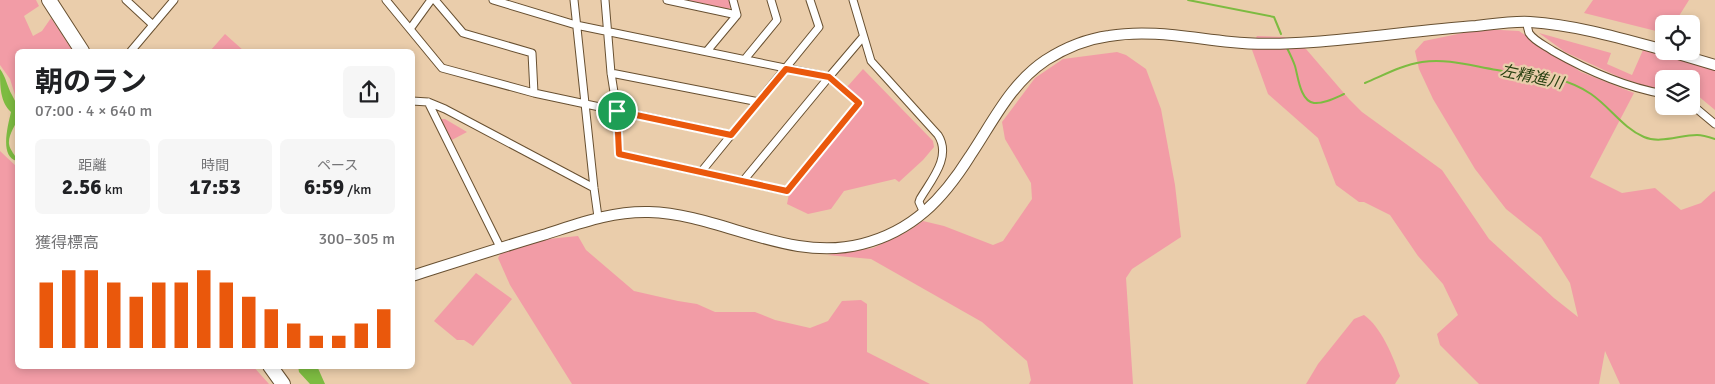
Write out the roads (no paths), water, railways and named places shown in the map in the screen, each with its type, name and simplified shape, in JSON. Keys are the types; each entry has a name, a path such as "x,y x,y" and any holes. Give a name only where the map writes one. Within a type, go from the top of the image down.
{"highway":[{"path":"49,0 81,49"},
{"path":"272,369 283,384"}],"main road":[{"path":"415,275 598,216 631,212 672,214 697,219 785,244 824,249 855,246 872,242 907,226 924,213 950,185 1001,106 1020,82 1043,62 1064,49 1084,41 1109,36 1165,34 1259,44 1313,42 1527,21 1565,25 1600,32 1655,47"},
{"path":"1698,60 1715,65"}],"street":[{"path":"126,0 153,25"},
{"path":"133,49 174,0"},
{"path":"386,0 442,68 534,93 731,135"},
{"path":"410,29 431,0"},
{"path":"435,0 463,33 532,53 534,93"},
{"path":"493,0 576,25 608,31 707,52 745,59 786,69 829,77 859,103 787,191 619,154 617,111 611,73 608,31 605,0"},
{"path":"574,0 598,216"},
{"path":"667,0 737,15"},
{"path":"733,0 737,15"},
{"path":"745,59 777,20 770,0"},
{"path":"701,172 819,28 810,0"},
{"path":"862,0 854,2 871,61 942,141 940,166 919,202 924,213"},
{"path":"707,52 737,15"},
{"path":"1527,21 1529,32 1536,40 1580,66 1642,90 1655,92"},
{"path":"743,181 863,37"},
{"path":"611,73 758,102"},
{"path":"415,101 428,102 454,114 594,188"},
{"path":"428,102 500,247"},
{"path":"1700,112 1715,124"}],"waterway":[{"name":"左精進川","path":"1188,0 1274,17 1281,34"},
{"name":"左精進川","path":"1287,48 1295,66 1303,93 1309,101 1322,103 1344,94"},
{"name":"左精進川","path":"1365,83 1407,65 1431,61 1460,63 1568,82 1591,94 1636,133 1650,139 1657,140 1690,135 1715,139"}]}
